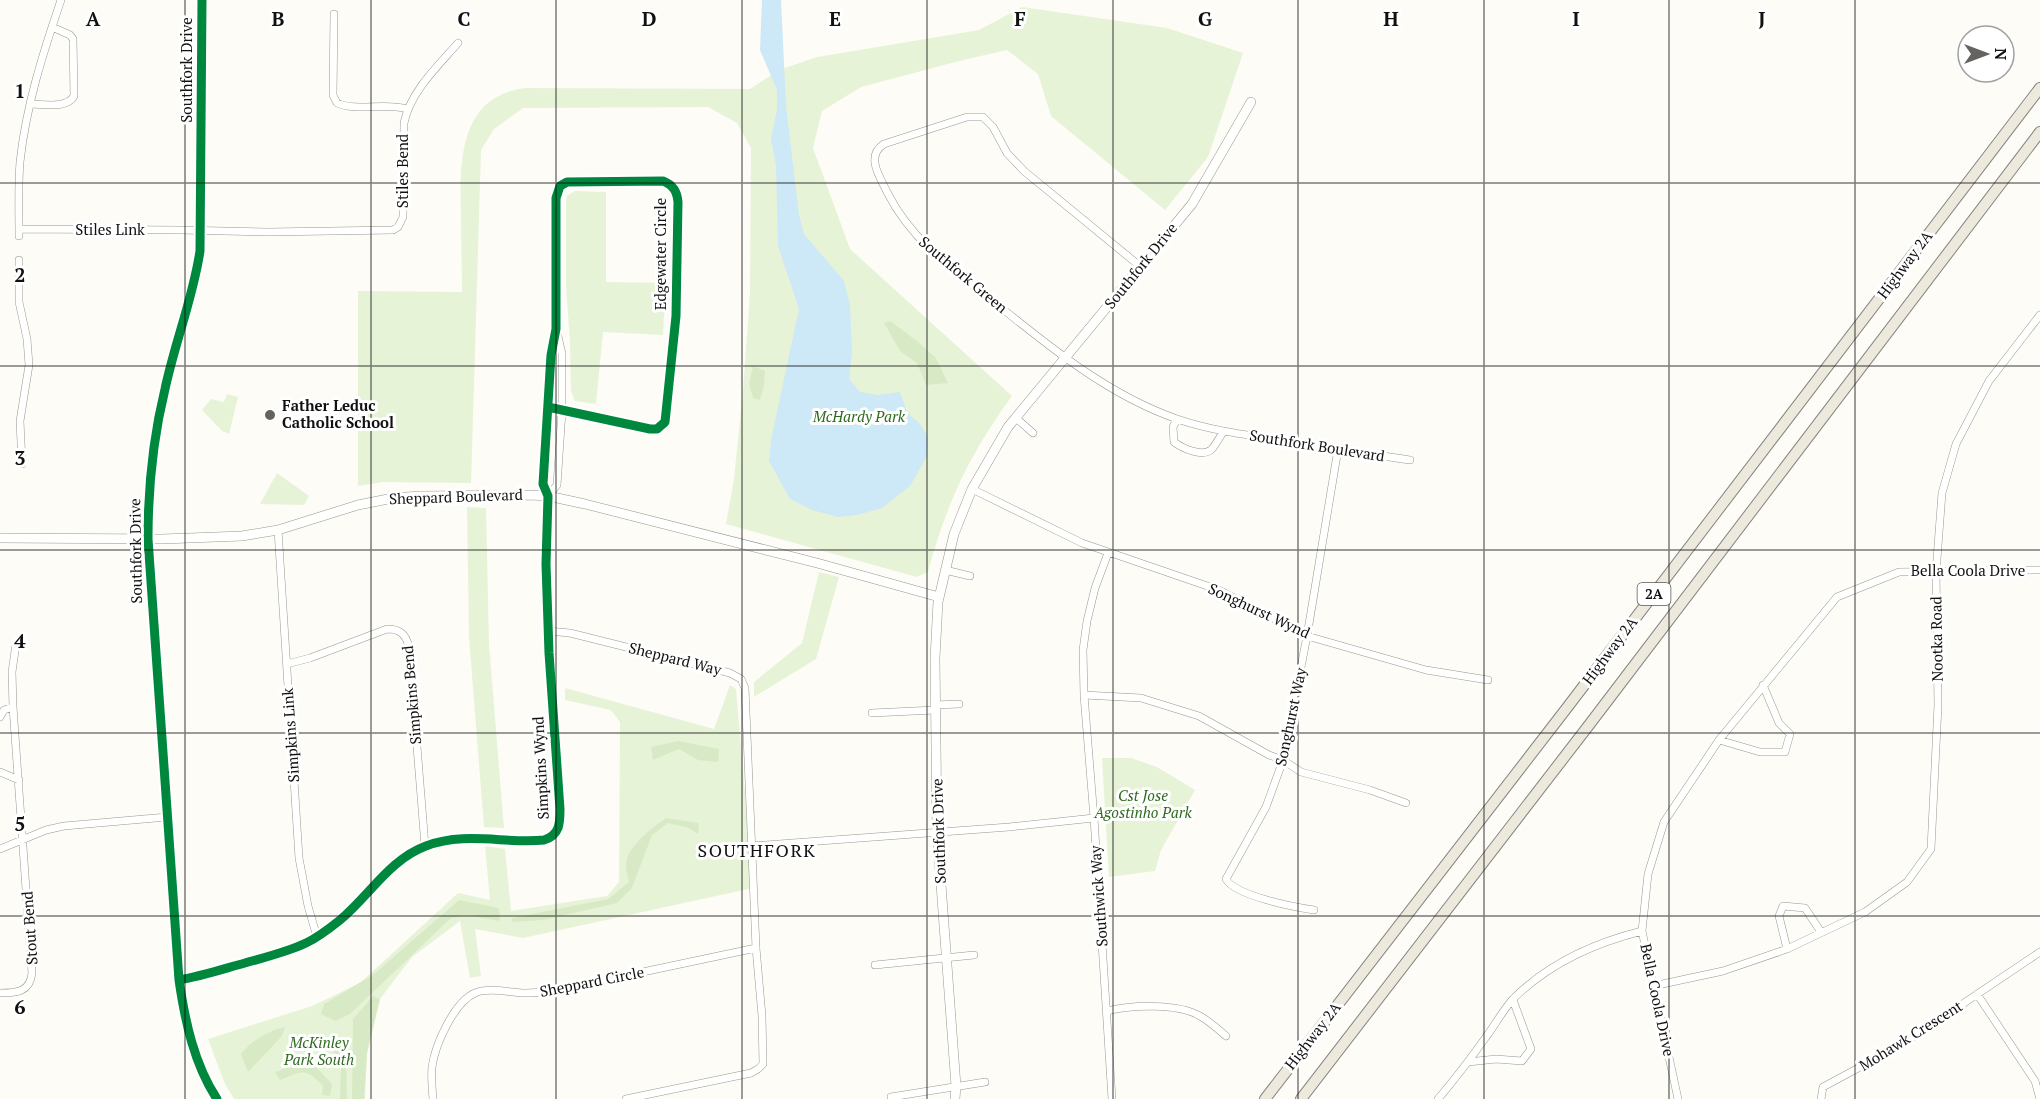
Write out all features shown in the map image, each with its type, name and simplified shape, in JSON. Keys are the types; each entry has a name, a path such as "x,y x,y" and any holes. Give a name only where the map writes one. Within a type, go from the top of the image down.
{"main road":[{"name":"Highway 2A","path":"1265,1099 2040,88"},
{"name":"Highway 2A","path":"1300,1099 1589,725 2040,132"}],"street":[{"path":"52,27 70,35 73,39 74,96 67,103 30,104 42,54 61,0"},
{"name":"Southfork Drive","path":"201,0 200,251 194,285 172,358 159,416 151,472 148,539 179,980 184,1015 191,1041 214,1098"},
{"path":"334,14 333,94 337,103 345,106 395,106 407,109"},
{"name":"Stiles Bend","path":"201,230 269,232 393,230 398,227 403,217 404,123 407,109 412,99 458,43"},
{"name":"Southfork Drive","path":"955,1099 956,1086 937,831 935,639 939,597 960,518 972,489 1008,427 1192,204 1251,102"},
{"name":"Stiles Link","path":"30,104 20,166 19,233 201,230"},
{"name":"Southfork Green","path":"1065,358 943,262 916,236 894,206 878,173 874,161 878,147 967,117 983,117 993,126 1007,153 1024,171 1141,267"},
{"name":"Edgewater Circle","path":"548,407 650,429 657,429 665,422 676,316 678,202 673,186 663,181 574,181 560,186 556,198 556,329"},
{"path":"19,260 19,302 27,339 29,365 20,421 22,464"},
{"name":"Nootka Road","path":"1653,986 1723,971 1787,949 1865,912 1907,882 1931,849 1938,705 1936,572 1942,493 1956,444 1989,381 2040,315"},
{"path":"548,496 543,483 551,355 556,329"},
{"path":"548,496 557,484 562,411 562,354 556,329"},
{"name":"Southfork Boulevard","path":"1065,358 1121,393 1177,419 1223,432 1410,460"},
{"path":"1016,418 1034,434"},
{"path":"1177,419 1173,427 1174,442 1192,451 1205,453 1210,451 1223,432"},
{"name":"Songhurst Way","path":"1314,910 1264,899 1230,885 1226,879 1266,807 1283,760 1307,636 1338,449"},
{"name":"Songhurst Wynd","path":"972,489 1082,543 1219,590 1307,636 1426,670 1488,680"},
{"name":"Sheppard Boulevard","path":"0,538 214,538 278,530 358,505 393,498 472,494 548,496 817,563 939,597"},
{"name":"Simpkins Wynd","path":"179,980 295,948 317,937 351,910 385,873 425,846 471,838 544,840 555,835 559,829 560,808 548,631 546,564 548,496"},
{"name":"Simpkins Link","path":"278,530 299,858 308,906 317,937"},
{"name":"Southwick Way","path":"1108,553 1095,588 1083,650 1084,695 1112,1099"},
{"path":"945,570 970,576"},
{"name":"Bella Coola Drive","path":"1678,1099 1642,931 1648,874 1664,822 1719,740 1838,597 1899,572 2040,570"},
{"name":"Simpkins Bend","path":"287,664 310,658 387,629 398,630 407,637 425,846"},
{"name":"Sheppard Way","path":"548,631 570,633 730,673 741,679 746,693 751,846"},
{"path":"16,644 12,672 13,707 24,839"},
{"path":"1719,740 1760,752 1785,752 1790,734 1779,723 1763,686"},
{"path":"1084,695 1141,698 1199,716 1269,755 1283,760 1301,772 1370,790 1406,803"},
{"path":"872,712 959,704"},
{"path":"0,717 4,710 13,707"},
{"path":"0,772 19,780"},
{"path":"0,849 64,826 167,817"},
{"path":"626,1099 752,1073 763,1064 751,846 1009,827 1094,818"},
{"name":"Stout Bend","path":"0,993 18,992 29,986 32,980 24,839"},
{"path":"1787,949 1779,916 1783,906 1805,908 1821,932"},
{"path":"1438,1099 1513,1000 1543,975 1577,953 1610,939 1642,931"},
{"name":"Sheppard Circle","path":"433,1099 432,1072 436,1048 460,1005 475,993 553,991 756,948"},
{"name":"Mohawk Crescent","path":"1821,1099 1823,1087 1903,1044 2040,952"},
{"path":"875,965 974,955"},
{"name":"Mohawk Crescent","path":"1977,994 2035,1081 2040,1099"},
{"path":"1468,1062 1496,1059 1522,1061 1531,1049 1513,1000"},
{"path":"1107,1011 1144,1006 1178,1008 1199,1015 1226,1036"},
{"path":"891,1097 985,1082"},
{"name":"Southfork Drive","path":"956,1086 960,1099"}],"green space":[{"name":"McHardy Park","path":"1022,7 1167,28 1243,53 1208,157 1165,210 1051,116 1038,74 1007,50 861,87 822,111 813,148 850,249 1012,396 984,438 961,480 951,501 928,572 917,577 726,524 734,479 750,293 751,148 737,123 708,107 523,108 494,129 481,150 471,483 383,482 358,486 358,291 462,292 461,177 463,156 467,136 475,119 486,105 503,94 525,88 750,89 779,70 817,57 979,30"},
{"path":"575,191 606,192 606,282 666,283 663,335 603,332 596,404 575,401 571,391 566,286 566,201 567,196"},
{"path":"890,321 936,358 948,383 926,385 917,363 900,351 884,323"},
{"path":"753,366 765,371 760,400 753,398 749,384"},
{"path":"227,394 238,397 229,434 222,431 202,410 211,399 224,402"},
{"path":"277,473 309,496 304,505 260,504"},
{"path":"467,507 486,508 489,644 504,828 484,827 469,637"},
{"path":"819,572 839,577 816,659 754,697 754,682 802,643"},
{"name":"McKinley Park South","path":"730,685 736,689 753,888 523,938 475,929 481,976 470,978 460,921 412,957 380,999 367,1053 365,1099 234,1099 225,1084 208,1039 312,1006 360,983 458,893 490,900 485,846 505,849 511,911 607,896 619,882 620,722 611,710 565,700 565,688 714,729"},
{"path":"678,741 719,749 718,762 698,760 679,749 653,760 651,747"},
{"name":"Cst Jose Agostinho Park","path":"1102,758 1131,758 1157,767 1195,790 1161,850 1155,871 1109,877"},
{"path":"666,818 699,823 698,834 689,828 668,823 652,835 632,888 617,903 543,920 512,922 512,918 608,899 629,882 626,869 627,859 635,845"},
{"path":"459,900 499,908 500,921 467,915 451,918 350,1014 335,1021 321,1014 324,1004 374,974"},
{"path":"373,996 380,999 367,1053 364,1099 352,1099 353,1019"},
{"path":"285,1027 282,1036 248,1072 241,1054 261,1037"},
{"path":"324,1039 333,1043 343,1056 347,1099 340,1099 341,1065 339,1059"},
{"path":"303,1063 316,1067 332,1084 330,1096 322,1095 323,1086 308,1073 299,1073 280,1080 275,1072"}],"water":[{"path":"762,0 781,0 786,106 799,215 804,234 844,281 850,305 852,352 849,379 860,392 878,395 900,392 907,412 921,425 928,438 927,456 910,486 882,508 857,515 838,517 812,510 790,499 769,461 771,440 799,309 778,246 776,165 771,139 777,109 777,90 760,50"}],"cycle path":[{"path":"202,0 200,251 157,426 150,482 148,539 179,980 184,1011 196,1057 217,1099"},
{"path":"179,980 276,954 311,941 340,920 401,860 426,846 455,839 544,840 556,832 560,809 549,653 546,564 548,496 543,484 551,355 556,329 556,198 560,186 567,182 663,181 674,189 678,202 676,316 665,422 657,429 650,429 548,407"}],"place":[{"name":"Father Leduc Catholic School","path":"270,415"}],"district":[{"name":"SOUTHFORK","path":"757,851"}]}
